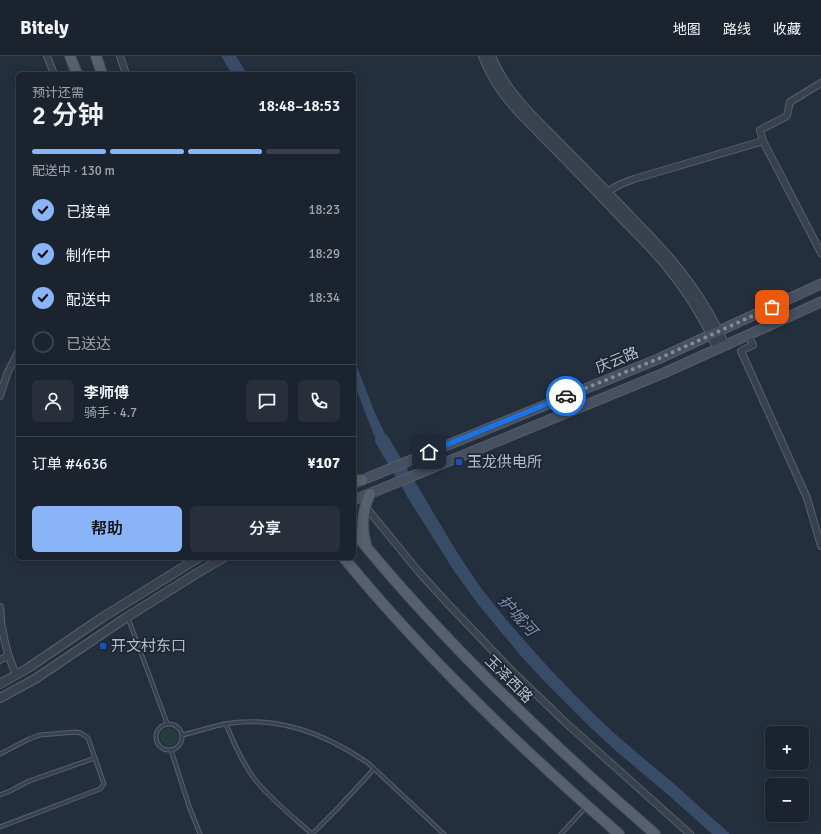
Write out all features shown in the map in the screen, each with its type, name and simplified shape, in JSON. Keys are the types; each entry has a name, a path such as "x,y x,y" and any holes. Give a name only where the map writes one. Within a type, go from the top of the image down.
{"main road":[{"path":"70,56 76,72"},
{"path":"96,56 101,72"},
{"name":"庆云路","path":"357,482 658,359 821,284"},
{"name":"庆云路","path":"356,499 664,373 821,302"},
{"path":"366,547 363,523 365,506 370,494"},
{"name":"玉泽西路","path":"356,534 418,607 490,681 559,748 655,834"},
{"path":"346,560 386,607 434,658 503,727 619,834"}],"street":[{"path":"47,56 53,72"},
{"path":"120,56 125,72"},
{"path":"483,56 497,84 514,107 665,265 715,333"},
{"path":"491,56 503,80 516,98 661,248 680,271 699,298 721,347"},
{"path":"821,83 790,102 787,116 760,130 763,142 821,253"},
{"path":"607,192 634,179 763,142"},
{"path":"748,335 753,345 741,351 807,498 821,546"},
{"path":"0,396 7,374 16,356"},
{"path":"0,376 7,374"},
{"path":"365,506 449,605 513,672 577,733 690,834"},
{"path":"0,684 28,668 129,600 195,560"},
{"path":"0,698 35,679 127,616 220,560"},
{"path":"0,608 4,640 8,656 16,675"},
{"path":"0,660 8,656"}],"lane":[{"path":"127,616 167,723"},
{"path":"182,735 226,724 252,722 266,722 299,728 345,748 368,763 444,834"},
{"path":"167,723 175,724 182,735 182,740 178,747 171,750 160,747 155,737 158,729 167,723"},
{"path":"226,724 238,753 256,781 312,834 374,769"},
{"path":"0,754 40,735 78,732 84,734 88,738 104,784 100,789 0,827"},
{"path":"171,750 189,806 200,834"},
{"path":"0,795 29,781 95,758"},
{"path":"562,834 588,806"}],"green space":[{"path":"169,728 175,731 178,737 175,743 169,746 163,743 160,737 163,731"}],"water":[{"path":"221,56 236,56 246,72 231,72"},
{"path":"356,364 375,413 394,453 384,458 356,388"},
{"path":"417,485 478,584 527,644 607,727 730,834 712,834 591,728 521,656 478,604 454,571 405,493"}],"waterway":[{"name":"护城河","path":"382,440 420,504"}],"way so far":[{"path":"566,396 658,359 772,307"}],"place":[{"name":"玉龙供电所","path":"459,462"},
{"name":"开文村东口","path":"103,646"}],"route":[{"path":"429,452 566,396"}]}
